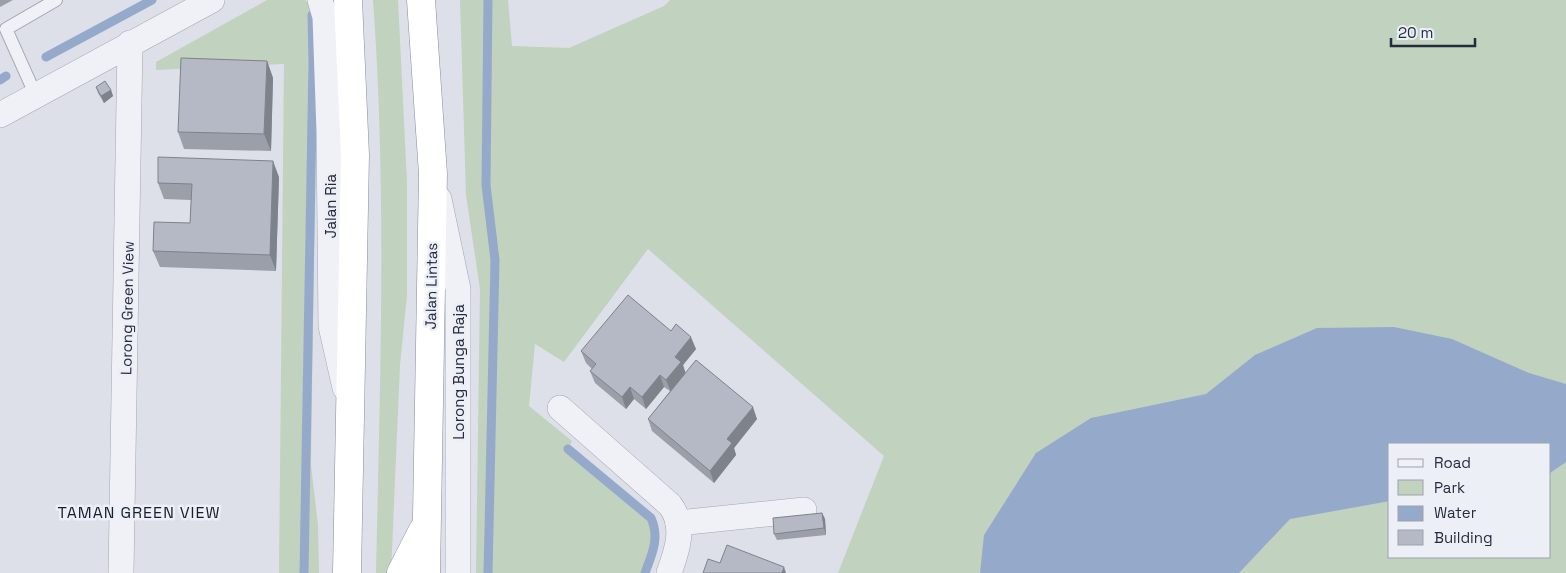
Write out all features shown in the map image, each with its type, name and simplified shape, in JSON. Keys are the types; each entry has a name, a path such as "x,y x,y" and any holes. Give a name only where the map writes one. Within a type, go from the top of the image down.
{"highway":[{"path":"348,0 354,154 348,573"},
{"name":"Jalan Lintas","path":"421,0 433,174 426,573"},
{"path":"401,573 426,524"}],"street":[{"path":"0,115 212,0"},
{"name":"Jalan Ria","path":"320,0 325,18 329,132 331,326 350,410"},
{"name":"Lorong Green View","path":"121,573 130,43"},
{"name":"Lorong Bunga Raja","path":"433,174 458,288 458,573"},
{"path":"560,408 670,505 676,513 679,536 676,554 668,573"},
{"path":"678,523 804,510"}],"lane":[{"path":"36,96 3,30 56,0"}],"green space":[{"path":"267,0 305,0 311,6 317,35 311,465 318,525 319,573 279,573 284,64 156,70 156,62"},
{"path":"373,0 398,0 407,182 407,295 400,365 391,573 376,573 381,215 380,143"},
{"path":"460,0 508,0 512,46 569,48 664,6 670,0 1566,0 1566,573 838,573 884,456 648,249 564,362 535,344 529,406 572,441 568,449 651,518 654,525 655,539 645,573 476,573 480,289 466,195"}],"water":[{"path":"1394,327 1452,339 1529,373 1566,384 1566,462 1551,472 1551,443 1388,443 1388,501 1290,519 1239,573 980,573 984,535 1036,453 1091,418 1206,394 1255,355 1317,328"}],"building":[{"path":"181,58 267,61 264,134 178,132"},
{"path":"105,81 111,90 101,96 96,87"},
{"path":"158,157 273,161 270,255 153,251 154,222 190,223 192,184 158,183"},
{"path":"628,295 671,331 676,324 691,337 675,357 681,362 666,380 660,375 642,397 630,387 622,397 590,371 596,364 581,351"},
{"path":"696,360 753,407 727,439 732,443 710,471 648,419"},
{"path":"822,513 824,528 774,534 773,518"},
{"path":"727,545 784,567 782,573 703,573 708,559 720,563"}],"waterway":[{"path":"46,57 152,0"},
{"path":"488,0 486,185 495,260 488,573"},
{"path":"304,573 313,62 312,15"},
{"path":"0,80 6,76"},
{"path":"568,449 651,518 654,525 655,539 645,573"}],"district":[{"name":"TAMAN GREEN VIEW","path":"139,512"}]}
